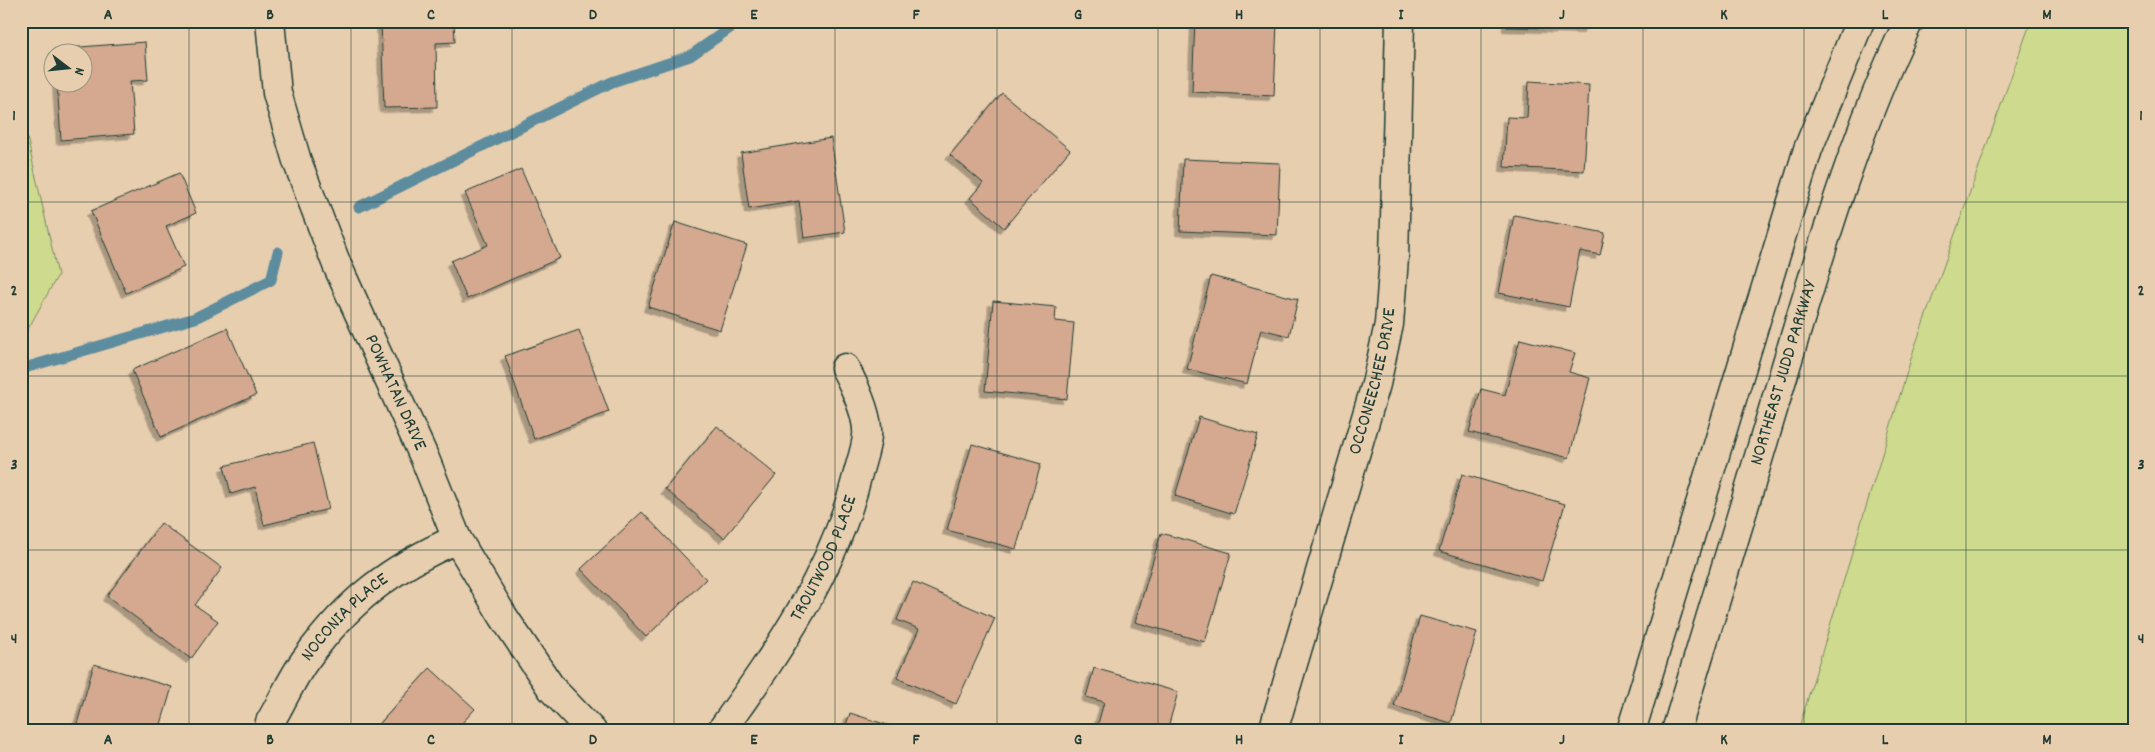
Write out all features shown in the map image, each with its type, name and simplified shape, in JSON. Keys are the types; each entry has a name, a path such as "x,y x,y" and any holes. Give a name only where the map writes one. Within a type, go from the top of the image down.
{"main road":[{"name":"POWHATAN DRIVE","path":"270,21 276,94 297,161 337,266 425,459 457,539 503,616 552,689 592,731"},
{"name":"OCCONEECHEE DRIVE","path":"1273,731 1376,384 1389,324 1394,258 1400,21"},
{"path":"1631,731 1808,149 1860,21"},
{"name":"NORTHEAST JUDD PARKWAY","path":"1676,731 1817,264 1892,55 1909,21"},
{"name":"TROUTWOOD PLACE","path":"722,731 774,656 821,578 852,500 868,435 859,395 845,368"},
{"name":"NOCONIA PLACE","path":"268,731 270,722 306,660 357,600 423,554 457,539"}],"green space":[{"path":"2031,21 2134,21 2134,731 1798,731 1914,349"},
{"path":"21,65 22,115 58,275 23,338 21,358"}],"building":[{"path":"381,21 454,21 455,42 436,43 437,107 384,108"},
{"path":"1195,21 1277,22 1274,96 1192,92"},
{"path":"1507,21 1588,21 1588,29 1507,27"},
{"path":"145,42 148,80 130,81 134,134 61,140 58,92 92,92 92,46"},
{"path":"1529,81 1589,85 1584,171 1504,167 1507,117 1527,118"},
{"path":"1002,93 1070,150 1004,228 970,198 983,183 950,155"},
{"path":"831,138 845,232 804,238 799,201 749,209 741,153"},
{"path":"1183,159 1280,163 1277,235 1180,231"},
{"path":"521,169 560,258 467,299 451,261 488,245 465,193"},
{"path":"179,173 196,213 166,226 184,267 126,293 91,211"},
{"path":"1514,215 1605,233 1600,255 1580,251 1569,307 1499,293"},
{"path":"675,222 747,245 720,330 648,307"},
{"path":"1211,276 1298,299 1289,336 1261,329 1247,384 1187,369"},
{"path":"993,301 1056,307 1055,321 1074,323 1067,399 985,391"},
{"path":"227,328 256,395 161,437 132,370"},
{"path":"579,330 609,412 534,439 505,356"},
{"path":"1520,339 1575,353 1569,372 1590,378 1569,458 1469,432 1481,389 1505,395"},
{"path":"1199,417 1258,435 1234,514 1175,496"},
{"path":"717,426 776,475 724,538 665,489"},
{"path":"313,443 329,509 264,525 255,487 231,494 224,466"},
{"path":"972,444 1041,464 1016,549 947,530"},
{"path":"1462,474 1565,504 1542,581 1439,551"},
{"path":"642,512 706,579 646,637 581,569"},
{"path":"161,523 222,568 195,605 218,621 191,659 107,596"},
{"path":"1161,533 1231,553 1205,642 1135,622"},
{"path":"913,582 995,618 956,704 897,678 919,629 897,620"},
{"path":"1420,616 1477,632 1451,723 1394,706"},
{"path":"94,664 172,687 159,731 75,731"},
{"path":"430,668 475,709 462,723 471,731 373,731"},
{"path":"1094,668 1178,692 1167,731 1096,731 1104,702 1086,697"},
{"path":"850,713 906,731 844,731"}],"waterway":[{"path":"359,207 612,82 690,56 740,21"},
{"path":"21,369 195,318 271,280 278,252"}]}
